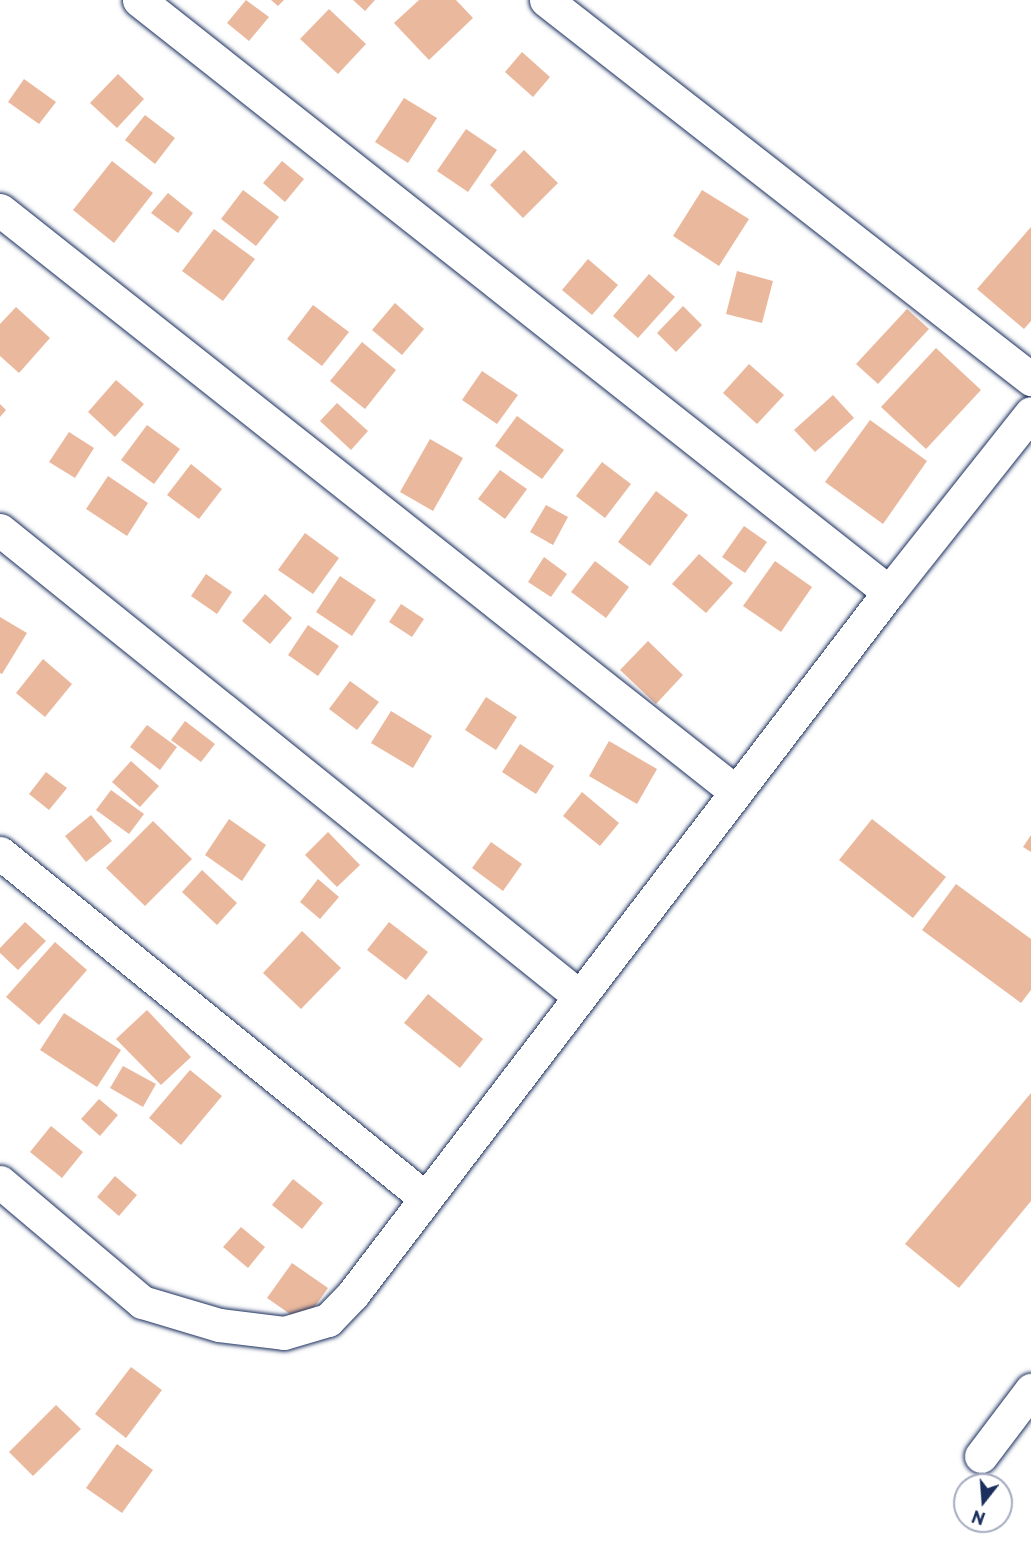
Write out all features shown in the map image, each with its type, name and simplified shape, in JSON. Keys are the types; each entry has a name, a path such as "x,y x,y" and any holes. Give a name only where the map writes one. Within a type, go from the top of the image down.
{"street":[{"path":"140,0 889,592"},
{"path":"546,0 1031,379"},
{"path":"0,210 736,792"},
{"path":"0,1182 142,1302 219,1325 284,1333 328,1320 353,1294 424,1197 889,592 1031,412"},
{"path":"0,530 579,996"},
{"path":"0,853 424,1197"},
{"path":"981,1456 1031,1389"}],"building":[{"path":"246,0 269,17 249,41 227,23"},
{"path":"271,0 284,0 278,6"},
{"path":"353,0 375,0 365,11"},
{"path":"419,0 456,0 473,18 429,60 394,23"},
{"path":"329,9 366,44 338,74 300,39"},
{"path":"522,52 550,77 533,97 505,72"},
{"path":"118,74 144,99 117,128 90,103"},
{"path":"24,79 56,102 39,124 8,102"},
{"path":"404,98 437,118 408,163 375,142"},
{"path":"145,115 175,138 155,164 125,140"},
{"path":"466,129 497,150 468,192 437,171"},
{"path":"524,150 558,183 523,218 490,185"},
{"path":"112,161 153,193 114,243 73,210"},
{"path":"282,161 304,179 285,202 263,183"},
{"path":"243,190 279,217 256,246 221,219"},
{"path":"702,190 749,219 719,266 673,236"},
{"path":"168,193 193,213 178,233 151,213"},
{"path":"1031,227 1031,321 1024,329 977,289"},
{"path":"214,229 255,259 223,301 182,271"},
{"path":"588,259 618,285 592,315 562,290"},
{"path":"737,271 773,281 762,323 726,314"},
{"path":"649,274 675,297 638,338 613,316"},
{"path":"395,303 424,329 402,355 372,330"},
{"path":"313,305 349,332 322,366 287,339"},
{"path":"683,306 702,325 676,352 657,333"},
{"path":"16,307 50,338 19,373 0,356 0,324"},
{"path":"907,309 929,329 878,384 856,364"},
{"path":"362,342 396,370 365,409 330,381"},
{"path":"936,348 981,390 926,449 881,407"},
{"path":"749,364 784,395 757,424 723,393"},
{"path":"482,371 518,395 497,424 462,400"},
{"path":"116,380 144,404 115,437 88,412"},
{"path":"833,395 854,418 815,452 794,430"},
{"path":"337,403 368,431 351,450 320,421"},
{"path":"0,404 6,410 0,417"},
{"path":"517,416 564,450 542,479 495,446"},
{"path":"870,420 927,461 883,524 825,482"},
{"path":"147,425 180,449 154,484 121,460"},
{"path":"69,432 94,448 75,478 49,462"},
{"path":"430,439 463,458 433,511 400,492"},
{"path":"602,462 631,484 605,518 576,496"},
{"path":"191,464 222,489 199,519 167,495"},
{"path":"500,470 527,489 505,519 478,499"},
{"path":"108,476 148,503 127,536 86,509"},
{"path":"656,491 688,515 650,566 618,542"},
{"path":"546,505 568,517 553,545 530,532"},
{"path":"744,526 767,542 745,573 722,557"},
{"path":"305,533 339,558 313,594 278,570"},
{"path":"699,554 733,583 706,613 672,584"},
{"path":"544,557 567,574 551,597 528,582"},
{"path":"595,561 629,587 606,618 571,592"},
{"path":"775,561 812,587 781,632 743,606"},
{"path":"206,574 232,592 217,614 191,596"},
{"path":"340,576 376,600 352,636 316,612"},
{"path":"265,594 292,618 270,644 242,621"},
{"path":"401,604 424,619 412,637 389,622"},
{"path":"0,617 27,633 2,674 0,673"},
{"path":"308,625 339,646 318,676 288,655"},
{"path":"648,641 683,675 656,704 620,670"},
{"path":"43,659 72,684 45,717 16,693"},
{"path":"350,681 379,702 357,730 329,709"},
{"path":"486,697 517,717 496,750 465,730"},
{"path":"391,711 432,736 413,768 371,743"},
{"path":"185,721 215,744 201,762 171,740"},
{"path":"147,725 177,747 160,770 130,747"},
{"path":"609,741 657,769 637,804 589,776"},
{"path":"520,744 554,766 536,794 502,772"},
{"path":"131,761 159,786 140,807 112,782"},
{"path":"46,772 67,788 49,810 29,794"},
{"path":"111,790 144,814 129,834 96,810"},
{"path":"582,792 619,823 600,846 563,816"},
{"path":"91,815 112,841 86,862 65,836"},
{"path":"229,819 266,845 242,881 205,855"},
{"path":"872,819 946,877 913,918 839,860"},
{"path":"153,821 192,859 145,906 106,868"},
{"path":"328,832 360,865 337,887 305,855"},
{"path":"1031,835 1031,852 1023,847"},
{"path":"491,842 522,864 503,891 472,868"},
{"path":"202,870 237,903 217,925 182,892"},
{"path":"318,879 339,897 320,919 300,902"},
{"path":"956,884 1031,939 1031,990 1021,1003 922,930"},
{"path":"25,922 46,941 18,970 0,953 0,948"},
{"path":"389,922 428,952 406,980 367,950"},
{"path":"302,931 341,968 301,1009 263,973"},
{"path":"55,942 87,970 39,1025 6,997"},
{"path":"428,994 483,1039 460,1068 404,1023"},
{"path":"147,1010 191,1057 161,1085 116,1039"},
{"path":"64,1013 121,1050 97,1087 40,1050"},
{"path":"123,1066 156,1084 143,1107 110,1088"},
{"path":"190,1070 222,1096 181,1145 149,1118"},
{"path":"1031,1093 1031,1201 959,1288 905,1244"},
{"path":"99,1099 118,1115 100,1136 81,1119"},
{"path":"51,1126 83,1152 62,1178 30,1152"},
{"path":"115,1176 137,1195 119,1216 97,1197"},
{"path":"293,1179 323,1203 302,1229 272,1205"},
{"path":"241,1227 265,1247 248,1268 223,1247"},
{"path":"292,1263 328,1288 303,1323 267,1298"},
{"path":"131,1367 162,1390 126,1438 95,1414"},
{"path":"56,1405 81,1429 33,1476 9,1452"},
{"path":"117,1444 153,1470 122,1513 86,1488"}]}
